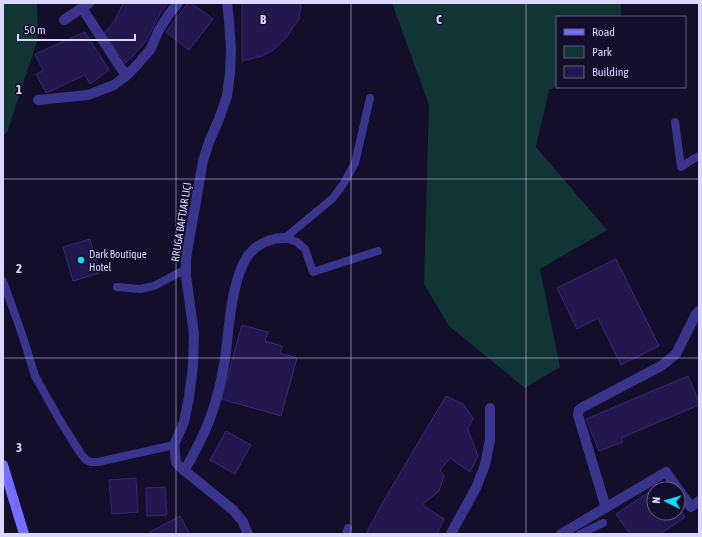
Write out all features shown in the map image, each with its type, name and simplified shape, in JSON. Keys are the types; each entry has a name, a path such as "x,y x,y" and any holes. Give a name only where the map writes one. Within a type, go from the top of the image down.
{"street":[{"path":"38,100 88,95 114,85 126,76 150,50 159,30 178,3"},
{"name":"RRUGA BAFTJAR LIÇI","path":"174,445 184,422 193,366 194,334 186,258 203,161 219,119 226,96 230,73 230,20 227,3"},
{"path":"64,20 86,6 126,76"},
{"path":"184,471 199,445 210,421 218,393 225,360 236,284 240,270 250,254 262,243 274,238 285,238"},
{"path":"606,508 578,415 579,410 661,366 676,354 690,325 699,311"},
{"path":"451,534 476,488 485,465 490,440 490,408"},
{"path":"174,445 176,462 184,471 233,510 243,522 248,534"},
{"path":"3,465 24,534"},
{"path":"651,481 666,472 672,481"},
{"path":"561,534 646,484"},
{"path":"686,500 691,507 699,501"}],"lane":[{"path":"285,238 333,198 344,183 355,163 370,98"},
{"path":"675,122 681,167 699,156"},
{"path":"285,238 297,242 305,249 313,272 378,251"},
{"path":"117,287 140,289 154,286 186,269"},
{"path":"3,281 35,376 59,419 86,460 98,462 174,445"},
{"path":"580,534 604,523"}],"green space":[{"path":"3,3 37,3 38,38 7,133 3,135"},
{"path":"392,3 621,3 621,16 556,16 556,86 549,90 536,147 607,230 540,269 560,367 525,388 449,326 424,284 429,105"}],"building":[{"path":"123,3 168,3 161,12 146,41 125,63 104,33 115,20"},
{"path":"188,3 191,3 213,19 189,50 166,32"},
{"path":"242,3 301,3 299,19 286,38 273,50 262,56 242,61"},
{"path":"85,32 109,70 90,84 85,75 46,93 36,74 43,71 35,54"},
{"name":"Dark Boutique Hotel","path":"90,239 99,273 73,281 63,247"},
{"path":"616,259 659,346 621,365 598,318 577,329 557,288"},
{"path":"242,325 268,332 265,341 282,346 280,353 297,358 281,416 221,399"},
{"path":"688,376 699,405 621,438 623,442 599,451 586,419"},
{"path":"446,396 463,404 473,418 468,429 478,456 470,472 450,458 440,470 444,476 439,491 422,505 444,519 437,534 366,534 383,502"},
{"path":"226,431 251,445 235,474 210,460"},
{"path":"136,478 138,512 112,514 109,480"},
{"path":"165,487 167,515 147,516 146,488"},
{"path":"646,494 646,521 679,521 660,534 630,534 616,514"},
{"path":"180,516 190,534 151,534 150,532"}],"place":[{"name":"Dark Boutique Hotel","path":"81,260"}]}
